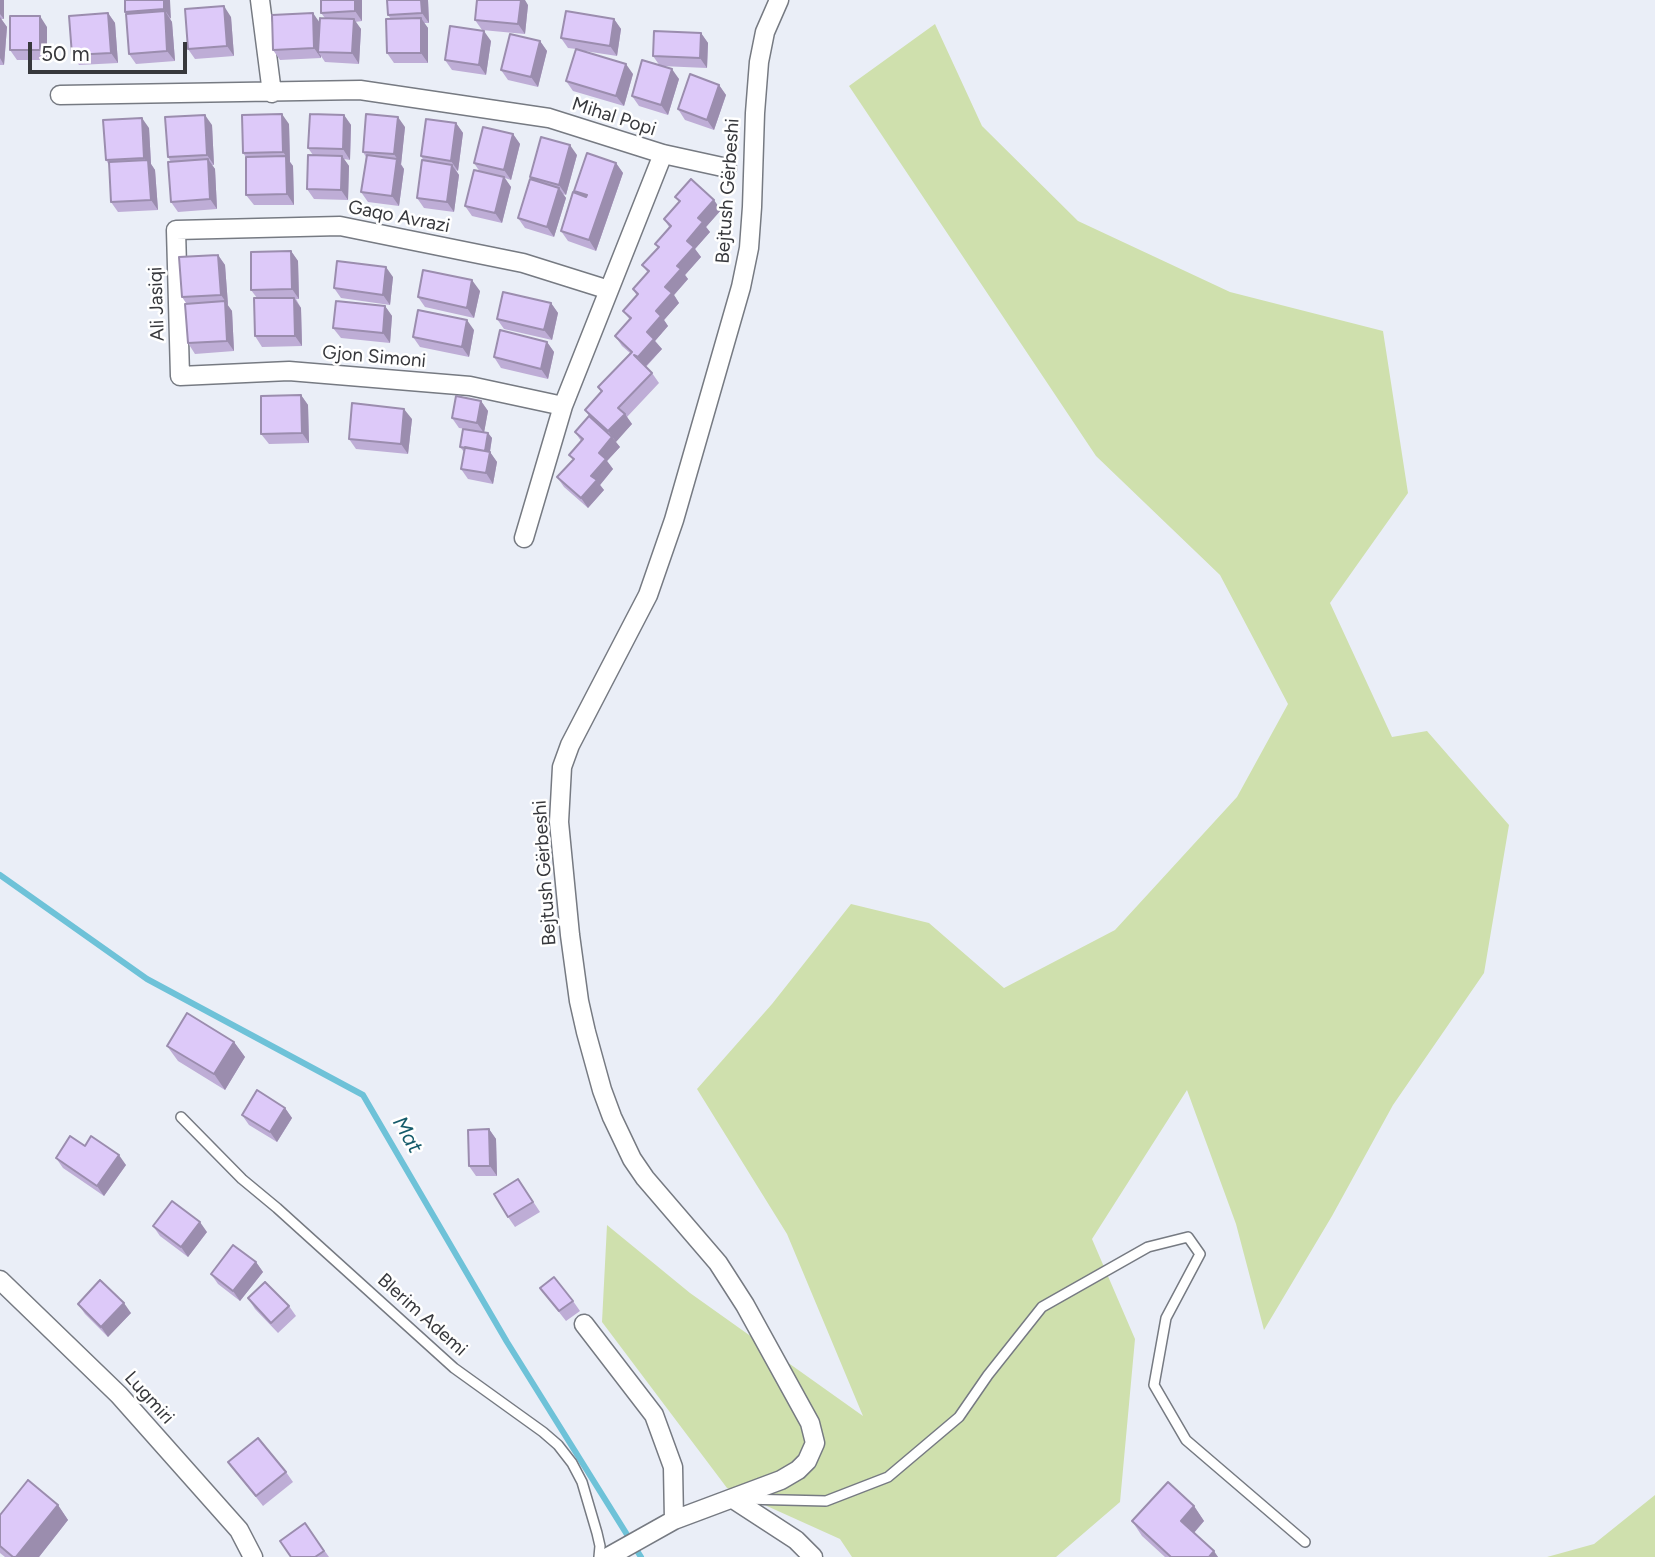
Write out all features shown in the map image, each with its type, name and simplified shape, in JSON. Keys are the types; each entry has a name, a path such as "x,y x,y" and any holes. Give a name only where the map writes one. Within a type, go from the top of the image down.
{"street":[{"path":"260,0 272,93"},
{"name":"Bejtush Gërbeshi","path":"606,1556 674,1520 780,1480 798,1470 807,1461 815,1443 810,1423 718,1263 645,1178 632,1159 612,1117 586,1032 578,989 559,822 562,767 570,745 648,595 674,520 741,287 749,248 759,62 765,32 779,0"},
{"name":"Mihal Popi","path":"60,95 360,90 549,118 663,154 563,407 524,538"},
{"path":"663,154 727,168"},
{"name":"Gaqo Avrazi","path":"176,230 340,226 523,263 609,290"},
{"name":"Ali Jasiqi","path":"176,230 180,376"},
{"name":"Gjon Simoni","path":"180,376 303,372 470,386 563,407"},
{"name":"Lugmiri","path":"0,1280 119,1395 239,1530 253,1557"},
{"path":"584,1324 654,1415 673,1467 674,1520"},
{"path":"733,1499 796,1540 813,1557"}],"lane":[{"name":"Blerim Ademi","path":"181,1117 242,1179 454,1368 558,1445 572,1462 582,1482 600,1546 606,1556"},
{"path":"733,1499 826,1501 888,1477 959,1417 1041,1307 1148,1247 1188,1237 1199,1254 1166,1318 1153,1385 1186,1440 1305,1542"}],"green space":[{"path":"935,24 982,126 1078,221 1230,292 1383,331 1408,493 1330,603 1392,737 1427,731 1509,825 1484,973 1393,1105 1332,1216 1264,1330 1236,1224 1187,1090 1092,1239 1135,1339 1120,1502 1056,1557 852,1557 840,1539 727,1488 602,1322 607,1225 690,1293 863,1416 787,1234 697,1089 772,1004 851,904 929,923 1004,988 1115,930 1237,797 1288,704 1220,575 1096,456 849,86"},
{"path":"1655,1495 1655,1557 1547,1557 1594,1544"}],"building":[{"path":"125,0 164,0 164,9 125,12"},
{"path":"321,0 355,0 355,11 321,13"},
{"path":"387,0 421,0 422,13 388,15"},
{"path":"477,0 521,0 518,24 475,20"},
{"path":"224,6 227,46 188,49 185,9"},
{"path":"165,11 167,51 129,54 126,14"},
{"path":"566,11 614,19 610,46 561,38"},
{"path":"108,13 111,53 72,55 69,16"},
{"path":"313,13 314,48 273,50 272,15"},
{"path":"10,16 40,16 40,50 10,50"},
{"path":"320,18 354,19 352,53 318,52"},
{"path":"421,18 421,53 387,53 386,19"},
{"path":"450,26 484,31 479,65 445,60"},
{"path":"654,31 701,33 700,58 653,56"},
{"path":"510,34 540,41 531,77 501,70"},
{"path":"576,49 626,64 616,96 566,81"},
{"path":"642,60 672,69 661,105 632,96"},
{"path":"690,74 719,85 707,120 678,109"},
{"path":"282,114 283,152 243,153 242,115"},
{"path":"310,114 344,115 343,149 308,148"},
{"path":"366,114 398,117 394,154 363,152"},
{"path":"205,115 207,155 168,157 165,117"},
{"path":"142,118 144,158 106,160 103,120"},
{"path":"426,119 456,123 451,161 421,156"},
{"path":"483,127 513,134 504,170 474,163"},
{"path":"541,137 570,145 559,185 530,177"},
{"path":"587,153 616,163 589,240 561,231 573,192 586,197 587,195 574,191"},
{"path":"308,155 342,156 341,190 307,189"},
{"path":"367,155 397,159 392,196 361,192"},
{"path":"286,156 287,194 246,195 246,157"},
{"path":"208,159 210,199 171,202 168,162"},
{"path":"148,160 151,200 111,202 109,162"},
{"path":"422,160 452,165 447,202 417,198"},
{"path":"474,170 504,177 495,213 465,206"},
{"path":"530,179 559,188 547,227 518,218"},
{"path":"691,179 714,200 698,218 703,222 687,241 694,247 677,266 681,269 665,287 672,293 656,311 661,316 647,332 654,339 638,357 634,355 652,373 618,408 625,414 608,431 585,410 602,391 598,387 632,352 615,336 631,318 623,311 638,294 633,289 649,271 642,265 659,247 655,244 671,226 664,219 680,201 675,197"},
{"path":"291,251 292,289 251,290 251,252"},
{"path":"218,255 221,295 182,297 179,257"},
{"path":"337,261 386,267 383,295 334,288"},
{"path":"423,270 472,280 467,308 418,297"},
{"path":"503,292 551,303 544,330 497,319"},
{"path":"254,298 294,298 295,336 255,336"},
{"path":"225,301 227,341 188,343 185,304"},
{"path":"336,301 385,306 383,333 333,328"},
{"path":"418,310 467,320 462,347 413,337"},
{"path":"500,330 547,342 541,369 494,357"},
{"path":"301,395 302,433 261,434 261,396"},
{"path":"456,396 481,401 477,423 452,418"},
{"path":"352,403 404,409 401,444 349,439"},
{"path":"589,416 612,437 599,453 606,459 591,476 597,480 581,498 557,477 574,459 569,455 583,439 575,432"},
{"path":"463,429 488,433 485,451 460,447"},
{"path":"465,447 490,452 486,473 461,469"},
{"path":"187,1013 234,1042 214,1074 167,1046"},
{"path":"257,1090 285,1108 270,1132 242,1115"},
{"path":"489,1129 490,1166 469,1166 468,1130"},
{"path":"70,1136 85,1146 91,1136 119,1155 97,1186 56,1158"},
{"path":"518,1179 533,1202 508,1217 494,1194"},
{"path":"172,1201 200,1222 181,1247 153,1226"},
{"path":"233,1245 256,1262 233,1291 211,1274"},
{"path":"554,1277 573,1301 559,1311 540,1288"},
{"path":"100,1280 124,1303 101,1327 78,1304"},
{"path":"265,1282 289,1306 271,1323 248,1298"},
{"path":"258,1438 286,1472 256,1496 228,1462"},
{"path":"28,1480 58,1505 16,1557 13,1557 0,1546 0,1515"},
{"path":"1168,1482 1194,1506 1181,1521 1214,1551 1209,1557 1171,1557 1132,1521"},
{"path":"305,1523 324,1551 315,1557 291,1557 280,1541"}],"waterway":[{"name":"Mat","path":"0,875 147,979 363,1095 507,1342 641,1557"}]}
